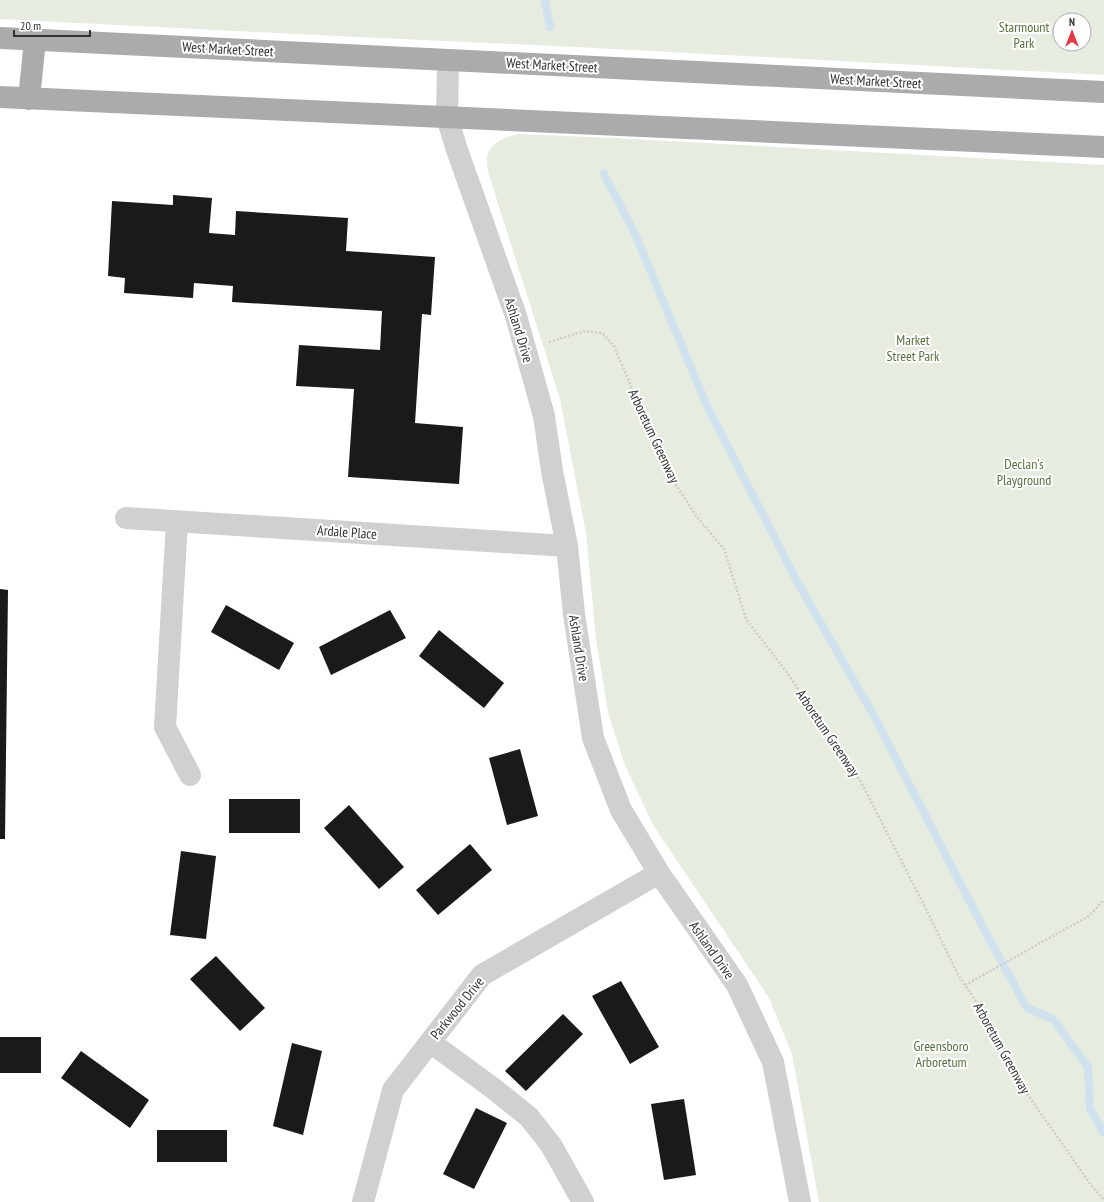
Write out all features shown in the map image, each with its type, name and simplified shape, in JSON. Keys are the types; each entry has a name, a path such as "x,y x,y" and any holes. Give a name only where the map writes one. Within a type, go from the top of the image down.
{"main road":[{"name":"West Market Street","path":"0,38 1104,92"},
{"path":"29,99 35,40"},
{"path":"0,97 1104,147"}],"street":[{"name":"Ashland Drive","path":"448,60 448,117 456,147 516,316 544,416 552,471 567,546 574,614 593,738 621,810 658,873 737,985 773,1062 800,1202"},
{"name":"Ardale Place","path":"126,518 567,546"},
{"path":"178,522 165,727 190,775"},
{"name":"Parkwood Drive","path":"363,1202 393,1090 482,975 658,873"},
{"path":"430,1042 529,1117 551,1145 583,1202"}],"path":[{"name":"Arboretum Greenway","path":"526,351 556,339 584,331 602,333 614,346 668,473 697,517 724,549 746,620 788,674 861,782 958,975 993,1026 1016,1078 1091,1185 1104,1200"},
{"path":"965,985 1089,916 1104,900"}],"green space":[{"name":"Starmount Park","path":"0,0 1104,0 1104,75 576,47 0,19"},
{"path":"518,134 1104,165 1104,1202 819,1202 792,1054 769,998 653,825 624,763 608,712 596,639 586,533 560,399 489,175 487,156 492,146 501,140"}],"building":[{"path":"173,195 212,198 209,233 235,235 236,211 348,218 346,251 435,257 431,315 422,314 415,423 463,427 459,484 348,477 354,389 296,386 299,345 380,350 382,311 232,302 233,286 194,283 193,298 124,293 125,278 108,276 112,201 173,205"},
{"path":"0,589 8,590 5,839 0,839"},
{"path":"226,605 294,643 279,670 211,632"},
{"path":"390,610 406,638 331,675 319,647"},
{"path":"439,630 504,683 484,708 419,656"},
{"path":"520,749 538,816 507,825 489,758"},
{"path":"229,799 300,799 300,833 229,833"},
{"path":"349,805 404,867 379,889 324,828"},
{"path":"470,844 492,870 438,915 416,890"},
{"path":"181,851 216,856 206,939 170,935"},
{"path":"216,956 265,1008 240,1031 190,979"},
{"path":"621,981 659,1047 630,1064 592,996"},
{"path":"563,1014 583,1034 526,1091 505,1071"},
{"path":"0,1037 41,1037 41,1073 0,1073"},
{"path":"292,1043 322,1051 303,1135 273,1126"},
{"path":"81,1051 149,1100 130,1128 61,1078"},
{"path":"684,1099 696,1175 664,1180 651,1104"},
{"path":"476,1108 507,1123 474,1189 443,1174"},
{"path":"157,1130 227,1130 227,1162 157,1162"}],"waterway":[{"path":"545,0 550,27"},
{"path":"604,174 635,234 707,406 799,585 874,716 987,935 1027,1008 1053,1019 1088,1067 1090,1109 1104,1133"}],"park label":[{"name":"Market Street Park","path":"913,348"},
{"name":"Declan’s Playground","path":"1024,472"},
{"name":"Greensboro Arboretum","path":"941,1054"}]}
